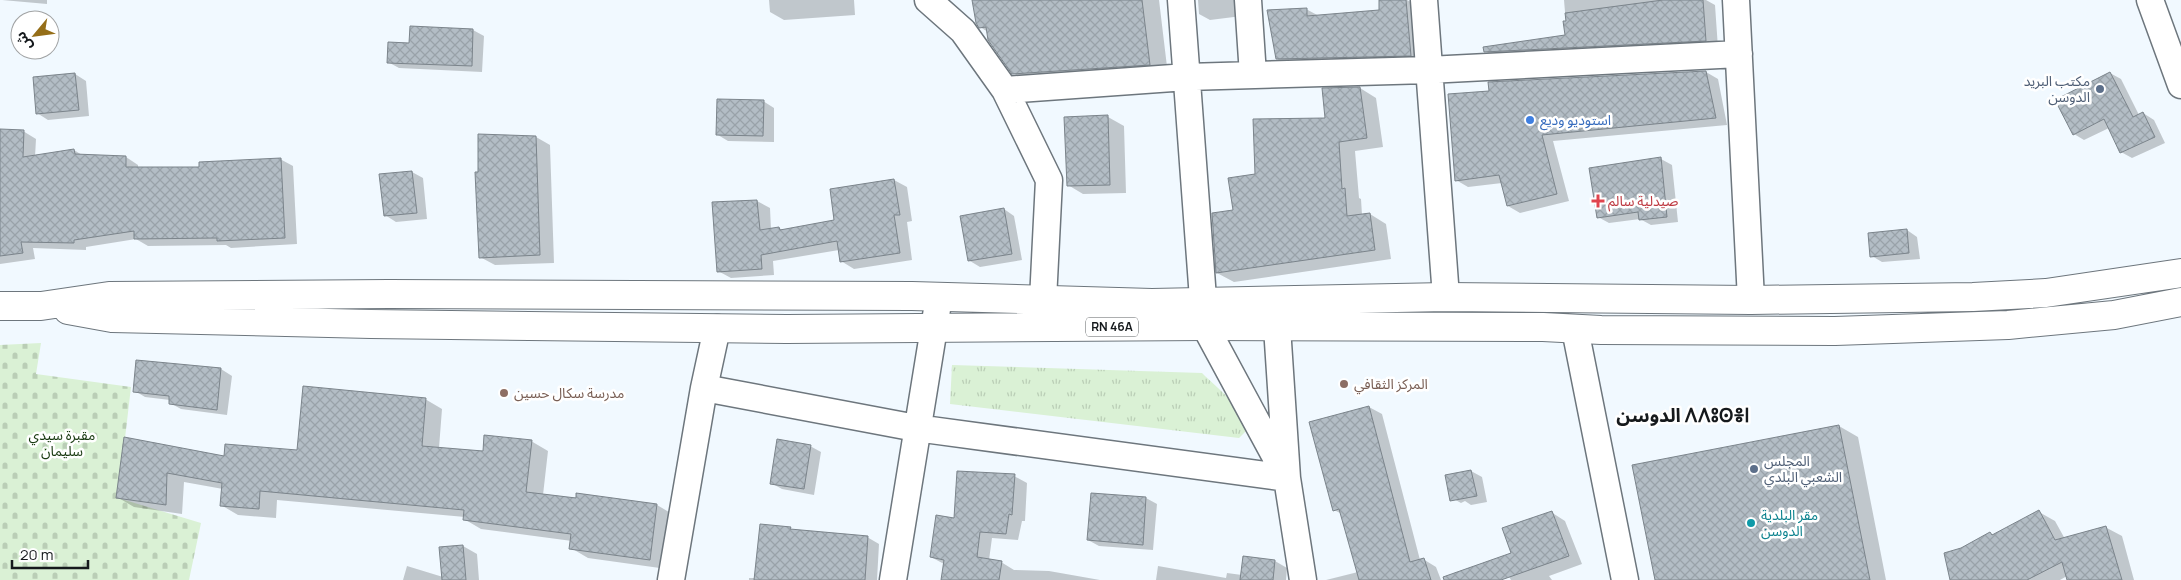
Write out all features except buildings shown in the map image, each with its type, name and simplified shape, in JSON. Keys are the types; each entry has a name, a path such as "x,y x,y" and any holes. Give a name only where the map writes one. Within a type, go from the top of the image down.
{"main road":[{"name":"RN 46A","path":"41,306 112,318 371,324 717,328 934,328 1204,314 1446,296 1751,300 1973,297 2046,293 2181,272"},
{"name":"RN 46A","path":"0,306 41,306 119,296 408,294 939,297 1043,300 1204,314 1278,327 1543,327 1576,329 1835,331 2008,325 2114,315 2181,302"}],"street":[{"path":"928,0 963,31 1005,90 1050,180 1043,300"},
{"path":"1181,0 1204,314 1287,478"},
{"path":"1248,0 1253,75"},
{"path":"1424,0 1446,296"},
{"path":"1736,0 1751,300"},
{"path":"2150,0 2181,85"},
{"path":"1005,90 1187,77 1428,70 1739,54"},
{"path":"893,580 916,428 939,297"},
{"path":"1278,327 1287,478 1296,546 1303,580"},
{"path":"671,580 704,388 717,328"},
{"path":"1576,329 1625,580"},
{"path":"704,388 916,428 1287,478"},
{"path":"1292,580 1296,546"}],"green space":[{"name":"مقبرة سيدي سليمان","path":"41,343 36,374 131,387 118,498 201,523 189,580 0,580 0,345"},
{"path":"952,365 1202,373 1235,406 1244,422 1246,431 1239,438 950,404"}],"place":[{"name":"مكتب البريد الدوسن","path":"2100,89"},
{"name":"استوديو وديع","path":"1530,120"},
{"name":"صيدلية سالم","path":"1598,201"},
{"name":"المركز الثقافي","path":"1344,384"},
{"name":"مدرسة سكال حسين","path":"504,393"},
{"name":"المجلس الشعبي البلدي","path":"1754,469"},
{"name":"مقر البلدية الدوسن","path":"1751,523"}],"district":[{"name":"الدوسن ⴷⴷⵓⵙⴻⵏ","path":"1683,415"}]}
